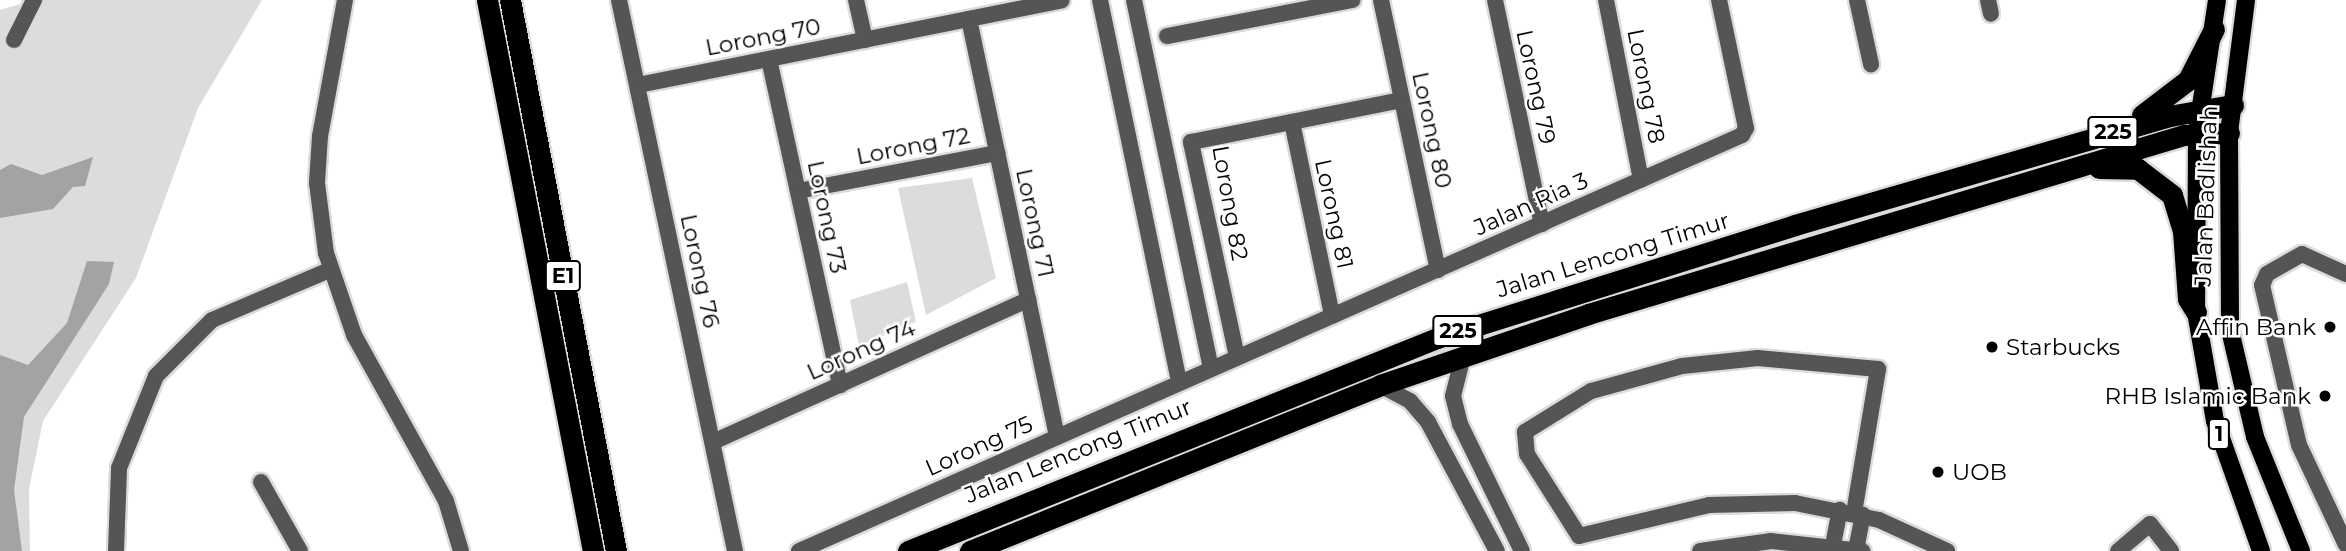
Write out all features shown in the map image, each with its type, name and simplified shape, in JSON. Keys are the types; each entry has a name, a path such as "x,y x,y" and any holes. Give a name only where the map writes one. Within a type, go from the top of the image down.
{"highway":[{"name":"E1","path":"488,0 593,551"},
{"name":"E1","path":"510,0 617,551"},
{"path":"2025,158 2164,104 2188,80 2214,29"},
{"name":"Jalan Lencong Timur","path":"908,551 1433,339 2025,158 2202,108 2232,106"},
{"name":"225","path":"970,551 1380,385 1463,356 2045,175 2197,133 2228,133"},
{"path":"2045,175 2121,166 2162,182 2178,210 2188,299 2196,312"}],"main road":[{"name":"Jalan Badlishah","path":"2217,0 2197,133 2196,312 2215,421 2261,551"},
{"name":"Jalan Badlishah","path":"2246,0 2228,133 2230,330 2255,437 2301,551"}],"street":[{"path":"14,40 34,0"},
{"path":"345,0 318,160 330,270 366,362 446,501 461,551"},
{"name":"Lorong 76","path":"619,0 735,551"},
{"path":"856,0 865,40"},
{"name":"Lorong 70","path":"638,85 1062,0"},
{"path":"1100,0 1179,383"},
{"path":"1134,0 1211,369"},
{"path":"1167,36 1353,0"},
{"name":"Lorong 80","path":"1381,0 1438,270"},
{"name":"Lorong 79","path":"1495,0 1542,224"},
{"name":"Lorong 78","path":"1606,0 1641,180"},
{"name":"Jalan Ria 3","path":"1211,369 1735,139 1746,128 1719,0"},
{"path":"1857,0 1871,64"},
{"name":"Lorong 71","path":"969,19 1056,437"},
{"name":"Lorong 73","path":"769,59 840,385"},
{"name":"Lorong 82","path":"1237,357 1191,142 1402,100"},
{"name":"Lorong 81","path":"1292,122 1332,316"},
{"name":"Lorong 72","path":"798,191 997,153"},
{"path":"2346,274 2302,254 2267,274 2262,285 2296,435 2346,545"},
{"path":"116,551 119,467 156,376 212,320 330,270"},
{"name":"Lorong 74","path":"713,442 1028,300"},
{"path":"1463,356 1454,383 1457,416 1522,551"},
{"path":"1837,547 1853,513 1878,369 1758,358 1682,366 1591,391 1525,432 1527,454 1579,536 1731,502 1853,513 1947,551"},
{"name":"Lorong 75","path":"799,551 1211,369"},
{"path":"1380,385 1410,401 1428,422 1497,551"},
{"path":"261,482 300,551"},
{"path":"1700,551 1770,541 1859,550 1853,513"},
{"path":"2119,551 2150,524 2171,551"}],"shaded area":[{"path":"34,0 262,0 198,108 136,278 43,421 29,489 30,551 0,551 0,10"},
{"path":"93,157 85,186 73,187 53,209 0,218 0,170 11,164 42,175"},
{"path":"972,178 996,278 926,315 898,188"},
{"path":"87,261 114,262 109,284 24,417 14,490 22,551 0,551 0,355 28,365 67,323"},
{"path":"907,282 916,322 859,346 850,300"}],"place":[{"name":"Affin Bank","path":"2330,327"},
{"name":"Starbucks","path":"1992,347"},
{"name":"RHB Islamic Bank","path":"2325,396"},
{"name":"UOB","path":"1938,472"}]}
